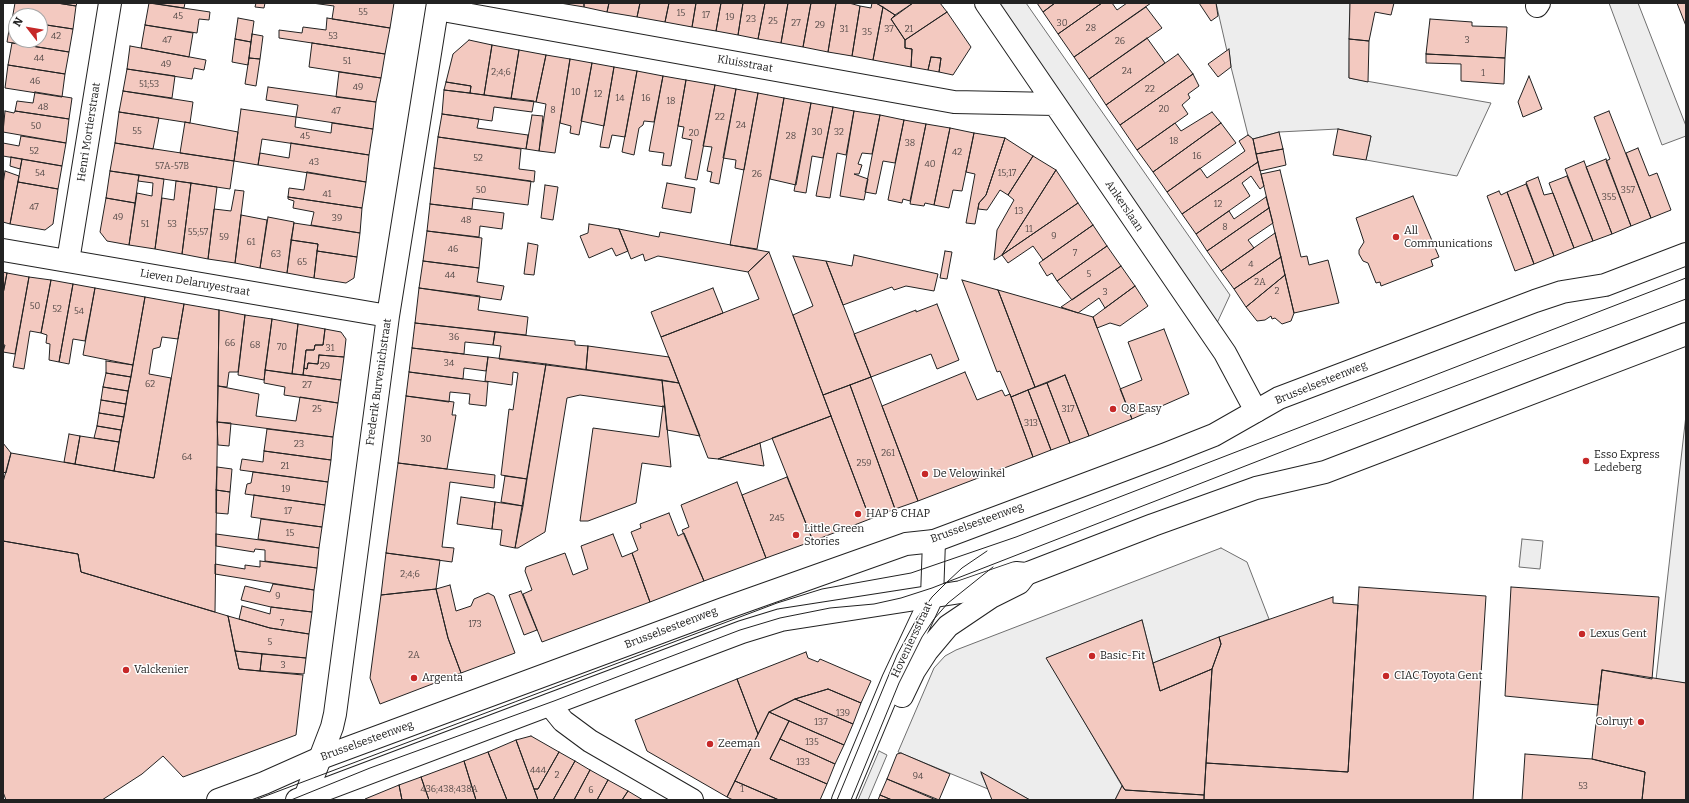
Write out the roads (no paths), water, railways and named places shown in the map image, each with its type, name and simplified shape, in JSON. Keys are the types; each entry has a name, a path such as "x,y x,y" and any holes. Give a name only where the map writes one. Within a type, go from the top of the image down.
{"street":[{"name":"Henri Mortierstraat","path":"68,261 110,3"},
{"name":"Ankerslaan","path":"986,3 1224,353 1256,412"},
{"name":"Kluisstraat","path":"437,6 954,102 1055,104"},
{"name":"Frederik Burvenichstraat","path":"302,799 332,727 335,714 388,316 437,6"},
{"name":"Lieven Delaruyestraat","path":"3,250 388,316"},
{"name":"Brusselsesteenweg","path":"218,800 264,783 318,759 723,609 906,544 934,541 1214,435 1279,398 1536,301 1562,292 1605,285 1686,254"},
{"path":"302,799 742,632 781,620 961,592 1016,573 1026,574 1153,525 1256,488 1326,472 1686,334"},
{"name":"Hoveniersstraat","path":"843,800 880,712 932,597 934,541"},
{"name":"Hoveniersstraat","path":"880,712 898,704 914,671 927,651 948,626 991,597 1019,583 1026,574"},
{"path":"550,705 563,722 590,741 692,800"}],"tram line":[{"path":"255,800 777,603 822,589 911,573 1016,537 1686,278"},
{"path":"291,800 370,768 554,701 740,630 780,618 830,608 874,604 901,598 932,588 1312,440 1686,299"},
{"path":"837,800 897,655 917,618 932,597 946,583 962,568 987,551"},
{"path":"851,800 899,683 922,637 934,619 948,603 993,567"}],"place":[{"name":"All Communications","path":"1396,237"},
{"name":"Q8 Easy","path":"1113,409"},
{"name":"Esso Express Ledeberg","path":"1586,461"},
{"name":"De Velowinkel","path":"925,474"},
{"name":"HAP & CHAP","path":"858,514"},
{"name":"Little Green Stories","path":"796,535"},
{"name":"Lexus Gent","path":"1582,634"},
{"name":"Basic-Fit","path":"1092,656"},
{"name":"Valckenier","path":"126,670"},
{"name":"CIAC Toyota Gent","path":"1386,676"},
{"name":"Argenta","path":"414,678"},
{"name":"Colruyt","path":"1641,722"},
{"name":"Zeeman","path":"710,744"}]}
